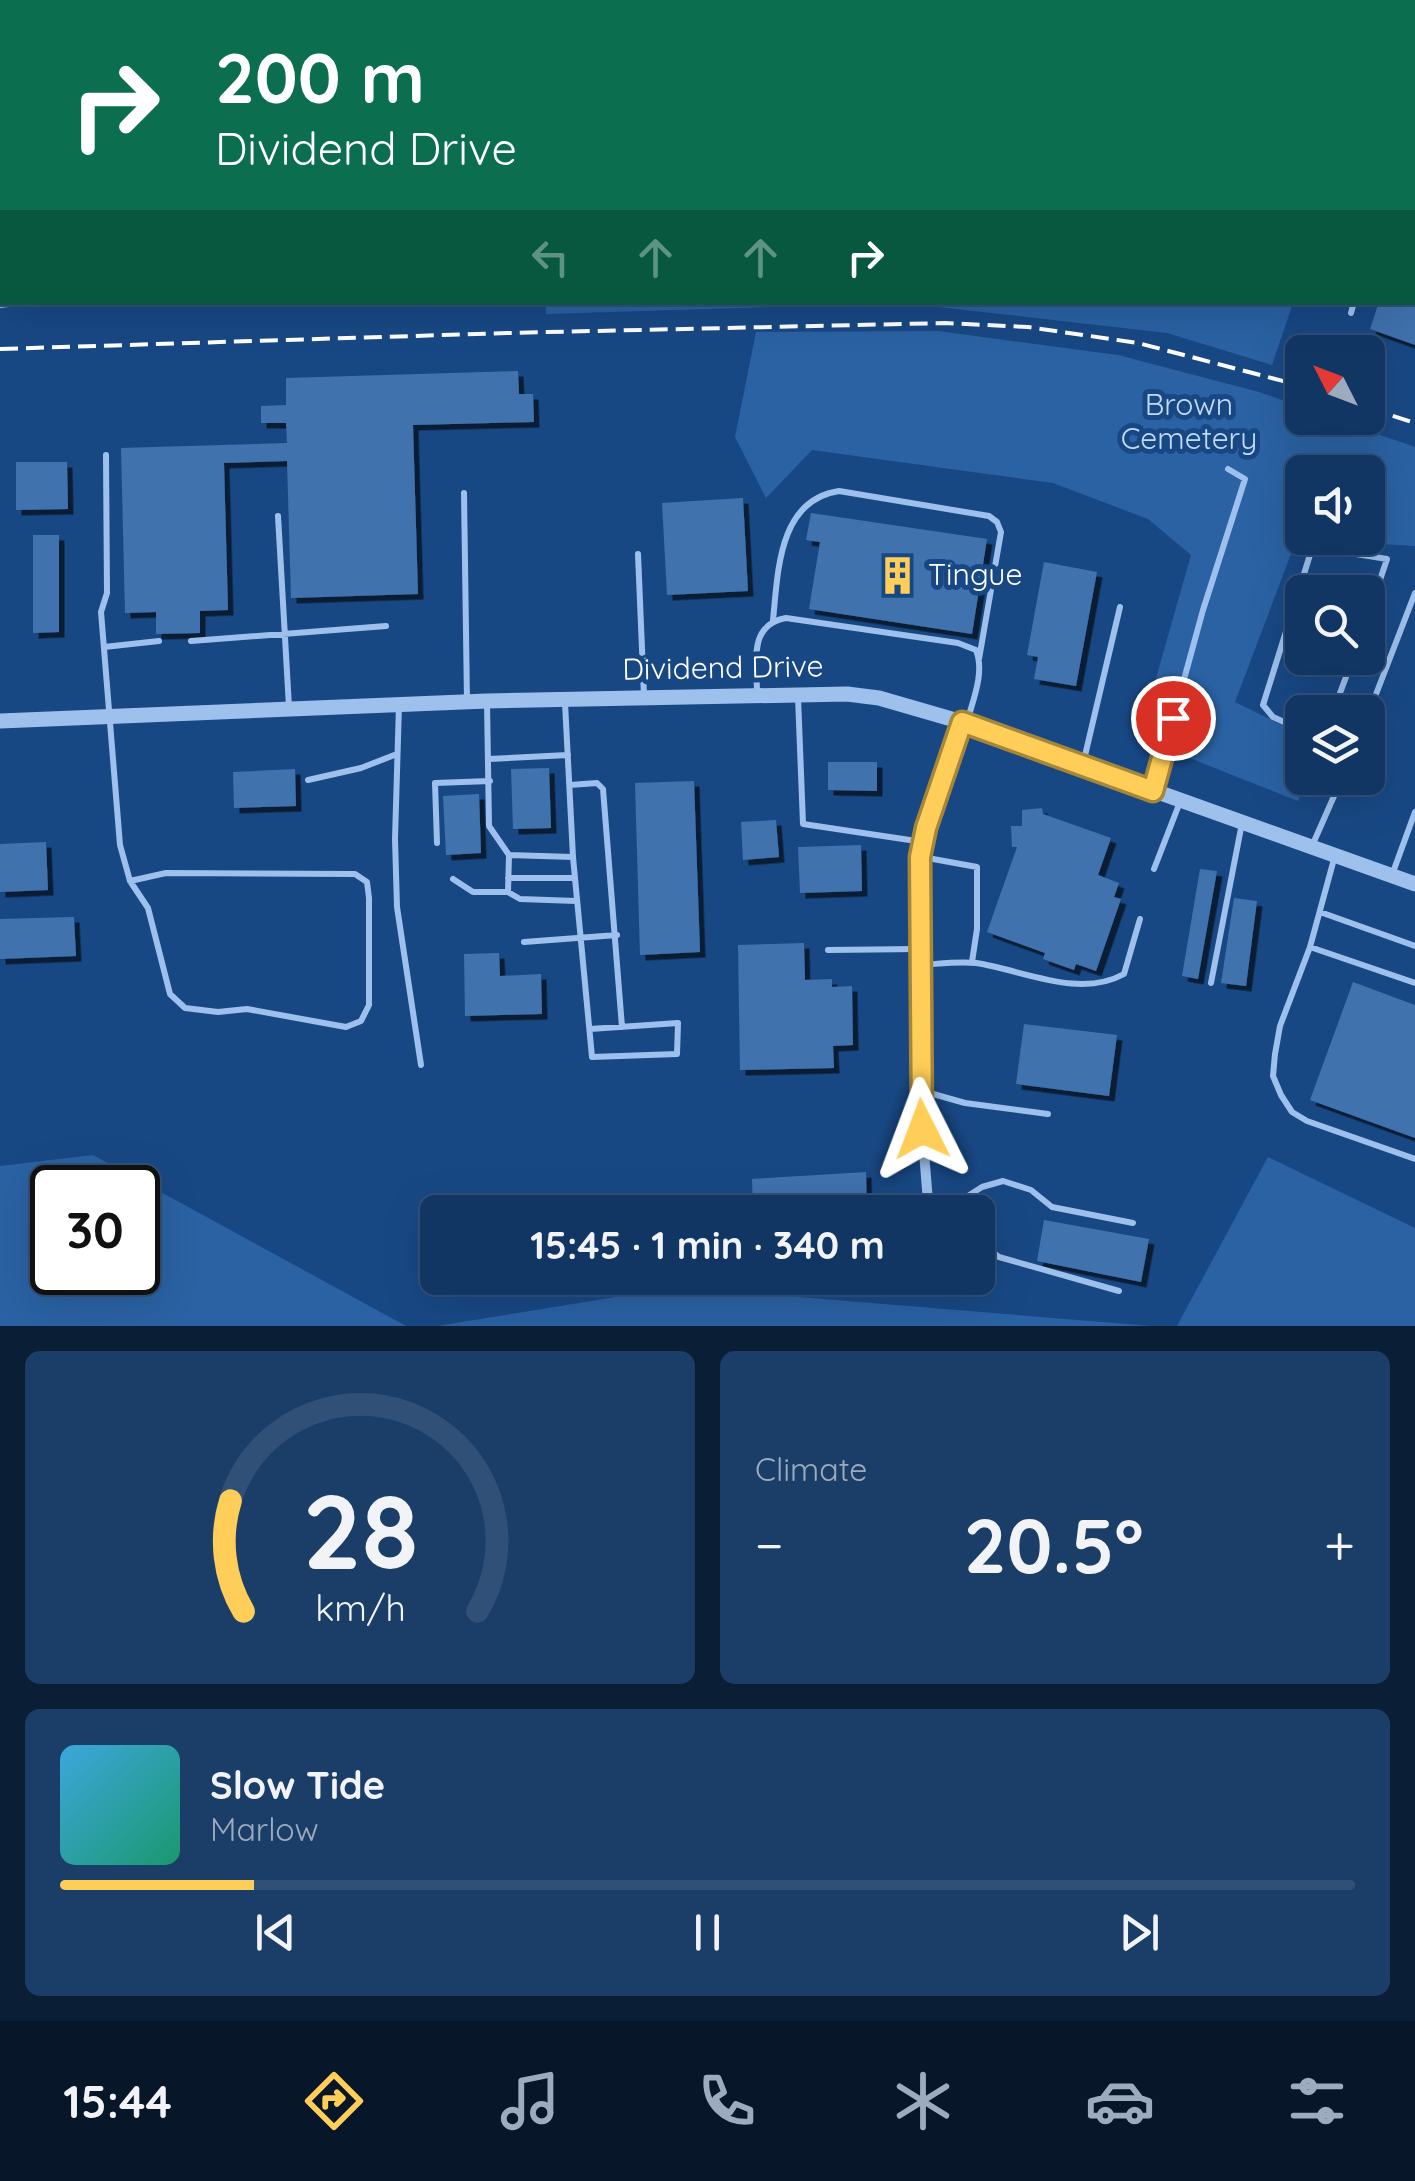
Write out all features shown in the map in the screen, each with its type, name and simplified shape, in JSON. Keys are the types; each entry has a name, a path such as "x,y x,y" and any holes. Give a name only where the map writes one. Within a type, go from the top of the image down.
{"street":[{"name":"Dividend Drive","path":"0,721 756,693 879,698 964,723 1415,884"},
{"path":"928,1195 920,1090 920,857 964,723"}],"lane":[{"path":"1351,313 1353,305"},
{"path":"106,456 106,593 102,612 120,845 130,881 148,908 170,994 185,1008 218,1012 247,1009 346,1027 361,1020 369,1006 369,898 367,882 355,874 166,873 130,881"},
{"path":"1153,791 1203,610 1246,480 1228,469"},
{"path":"464,493 467,702"},
{"path":"772,620 784,538 812,500 826,493 988,516 997,522 1001,532 964,723"},
{"path":"278,516 289,708"},
{"path":"1304,575 1314,542 1387,560 1382,575"},
{"path":"638,554 644,697"},
{"path":"1376,695 1415,593"},
{"path":"1082,765 1120,607"},
{"path":"756,693 759,637 772,620 786,618 958,644 976,650 979,659"},
{"path":"191,640 386,626"},
{"path":"1285,635 1263,705 1273,717 1285,722"},
{"path":"104,647 159,641"},
{"path":"798,694 803,824 923,842"},
{"path":"565,699 576,901 592,1057 677,1054 678,1024 590,1029"},
{"path":"487,701 490,826 508,855 508,892"},
{"path":"399,705 395,840 398,907 421,1065"},
{"path":"308,780 361,768 397,754"},
{"path":"489,759 568,755"},
{"path":"438,843 435,783 490,781"},
{"path":"570,785 598,783 604,788 622,1027"},
{"path":"1312,847 1335,795"},
{"path":"1154,870 1180,800"},
{"path":"1392,876 1415,812"},
{"path":"1211,983 1242,822"},
{"path":"508,855 573,857"},
{"path":"1335,855 1310,948 1280,1026 1274,1076 1292,1112 1415,1159"},
{"path":"920,857 976,866 977,929 972,962"},
{"path":"508,878 575,878"},
{"path":"453,880 473,892 508,892 520,899 576,901"},
{"path":"1320,912 1415,946"},
{"path":"920,966 972,962 1085,986 1110,982 1124,974 1140,919"},
{"path":"524,942 617,936"},
{"path":"828,950 920,948"},
{"path":"1310,948 1415,983"},
{"path":"920,1090 965,1103 1048,1114"},
{"path":"969,1195 1003,1181 1031,1190 1052,1207 1133,1223"},
{"path":"995,1255 1120,1291"}],"green space":[{"path":"546,305 833,305 546,314"},
{"path":"921,305 1292,305 1272,365 1167,333"},
{"name":"Brown Cemetery","path":"938,331 1118,355 1285,401 1285,435 1380,435 1415,447 1415,546 1385,544 1385,455 1285,455 1285,555 1291,555 1235,702 1285,727 1285,795 1301,795 1298,801 1139,738 1191,555 1148,519 1053,483 812,450 766,498 735,437 756,332"},
{"path":"93,1155 111,1165 30,1165 30,1295 160,1295 160,1192 406,1326 0,1326 0,1166"},
{"path":"1268,1157 1415,1228 1415,1326 1177,1326"},
{"path":"628,1295 774,1295 1151,1326 437,1326"}],"building":[{"path":"1378,305 1415,305 1415,345 1370,329"},
{"path":"518,371 519,394 533,394 534,422 413,425 418,594 291,598 287,461 224,463 228,610 200,611 200,633 156,634 156,612 125,613 121,448 287,443 286,423 261,423 261,406 286,405 286,378"},
{"path":"16,462 67,462 68,509 16,510"},
{"path":"743,498 748,591 667,595 662,503"},
{"name":"Tingue","path":"811,513 987,539 972,634 809,609 820,542 806,540"},
{"path":"33,535 59,535 59,632 33,633"},
{"path":"1044,562 1097,572 1076,686 1034,679 1038,657 1027,655"},
{"path":"828,762 877,762 877,791 828,790"},
{"path":"549,768 551,828 513,829 511,769"},
{"path":"295,769 296,806 234,808 233,772"},
{"path":"694,781 700,952 640,955 635,783"},
{"path":"479,794 481,853 446,855 443,796"},
{"path":"1042,808 1043,814 1111,838 1098,875 1119,883 1114,897 1121,899 1096,971 1076,964 1074,970 1043,959 1045,953 987,932 1017,847 1012,847 1011,826 1022,826 1022,810"},
{"path":"776,820 779,857 743,860 741,822"},
{"path":"46,842 48,890 0,892 0,844"},
{"path":"861,845 862,891 800,893 798,847"},
{"path":"1200,869 1217,871 1198,979 1182,976"},
{"path":"1234,898 1257,901 1246,986 1221,983"},
{"path":"74,917 76,956 0,959 0,919"},
{"path":"804,943 805,980 832,979 832,987 852,986 853,1045 833,1046 834,1068 740,1070 738,945"},
{"path":"499,953 500,976 541,974 542,1014 465,1016 464,954"},
{"path":"1353,982 1415,1005 1415,1138 1310,1100"},
{"path":"1024,1024 1117,1035 1109,1096 1016,1084"},
{"path":"866,1172 867,1195 752,1195 752,1179"},
{"path":"1044,1220 1149,1239 1141,1282 1037,1261"}],"railway":[{"path":"0,349 945,323 1028,327 1138,343 1285,382"},
{"path":"1385,413 1415,423"}],"place":[{"name":"Tingue","path":"898,575"}],"route":[{"path":"922,1129 920,857 962,722 1153,791 1173,718"}]}
